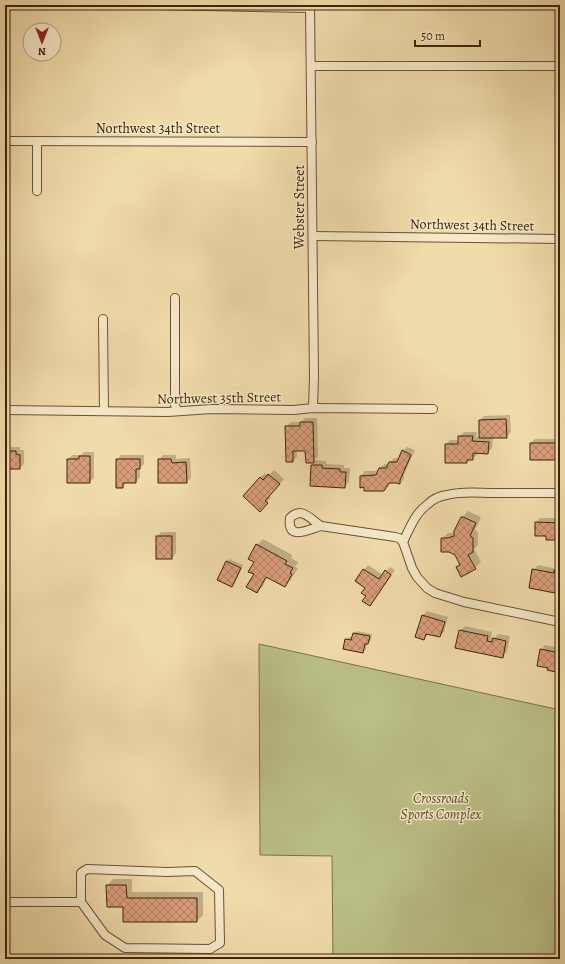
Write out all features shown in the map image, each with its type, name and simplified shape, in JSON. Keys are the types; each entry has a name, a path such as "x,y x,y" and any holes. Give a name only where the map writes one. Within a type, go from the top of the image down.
{"street":[{"path":"156,5 310,6"},
{"name":"Webster Street","path":"310,6 313,236 313,408"},
{"path":"311,66 560,66"},
{"name":"Northwest 34th Street","path":"5,141 312,142"},
{"path":"37,141 37,191"},
{"name":"Northwest 34th Street","path":"313,236 560,239"},
{"path":"175,298 175,405 177,411"},
{"path":"103,319 104,411"},
{"name":"Northwest 35th Street","path":"5,410 168,412 212,409 433,409"},
{"path":"403,542 420,511 437,498 447,495 477,493 560,493"},
{"path":"321,526 400,538 417,577 435,594 464,602 560,622"},
{"path":"87,869 167,872 195,871 219,890 220,943 210,949 125,948 105,935 80,902 81,873 87,869"},
{"path":"5,902 80,902"}],"green space":[{"name":"Crossroads Sports Complex","path":"259,644 560,710 560,959 333,959 332,856 260,855"}],"building":[{"path":"506,419 507,438 479,438 479,420"},
{"path":"300,422 313,422 314,463 306,463 305,451 293,451 293,462 286,462 285,426 300,426"},
{"path":"458,436 473,436 472,441 489,442 488,454 473,453 473,460 467,460 467,463 445,463 445,444 458,444"},
{"path":"530,443 560,443 560,462 558,462 558,460 530,460"},
{"path":"402,450 411,455 400,480 400,484 389,483 384,491 364,491 364,487 360,488 360,476 376,475 379,468 386,468 389,462 397,462"},
{"path":"5,451 16,451 16,454 20,455 20,469 5,469"},
{"path":"79,456 90,456 90,483 67,483 67,459 79,459"},
{"path":"116,459 140,459 140,469 136,469 136,483 123,483 123,488 116,488"},
{"path":"158,459 171,459 172,463 186,462 187,483 158,483"},
{"path":"311,465 322,465 322,468 340,469 340,472 346,472 345,488 310,486"},
{"path":"268,474 280,484 265,501 268,503 260,512 243,496 260,477 263,480"},
{"path":"461,517 476,523 470,536 473,538 473,552 468,555 476,569 461,577 456,567 460,565 455,555 449,552 441,552 441,538 454,536 454,531"},
{"path":"535,522 560,523 560,540 546,540 546,536 535,536"},
{"path":"156,536 172,536 172,559 156,559"},
{"path":"256,544 287,561 285,564 293,568 290,573 292,574 285,587 266,577 257,593 246,587 254,574 248,572 254,562 248,559"},
{"path":"226,561 241,568 232,587 217,580"},
{"path":"363,569 379,579 385,570 391,575 370,606 362,601 366,596 361,593 365,588 355,581"},
{"path":"532,569 554,573 554,570 560,571 560,594 529,588"},
{"path":"422,615 445,622 440,637 426,634 424,640 415,637"},
{"path":"459,630 488,636 487,641 492,642 493,638 506,641 503,658 455,648"},
{"path":"353,633 370,636 368,644 365,644 363,653 343,649 345,639 351,640"},
{"path":"540,649 560,653 560,673 547,670 548,668 537,666"},
{"path":"106,885 126,885 127,898 197,898 197,922 123,922 123,907 107,907"}]}
